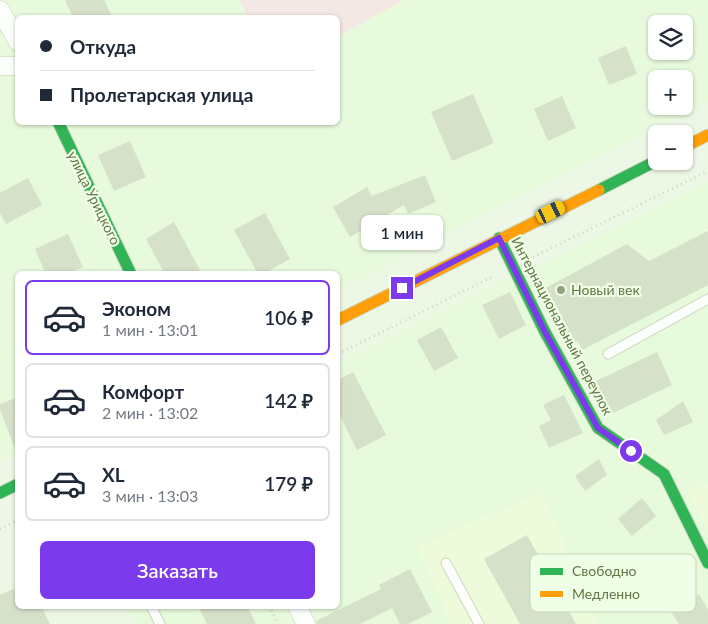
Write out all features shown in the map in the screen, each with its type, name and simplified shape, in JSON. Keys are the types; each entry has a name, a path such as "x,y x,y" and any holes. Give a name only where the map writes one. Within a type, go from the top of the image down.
{"street":[{"path":"0,10 15,37"},
{"path":"0,66 15,66"},
{"name":"улица Урицкого","path":"59,125 130,271"},
{"path":"693,142 708,135"},
{"path":"340,319 648,165"},
{"name":"Интернациональный переулок","path":"499,238 545,332 598,428 664,474 708,563"},
{"path":"0,493 15,486"},
{"path":"298,609 306,624"}],"lane":[{"path":"608,354 708,298"},
{"path":"446,562 478,624"},
{"path":"152,609 160,624"}],"path":[{"path":"0,529 15,522"},
{"path":"270,609 278,624"}],"shaded area":[{"path":"0,0 239,0 247,15 15,15 15,125 340,125 340,35 404,0 708,0 708,102 693,110 693,70 648,70 648,115 682,115 663,125 648,125 648,132 340,289 340,271 15,271 15,454 0,461"},
{"path":"239,0 404,0 340,35 340,15 247,15"},
{"path":"708,181 708,483 688,491 708,530 708,624 599,624 594,612 696,612 696,554 568,554 541,492 418,547 451,624 135,624 128,609 340,609 340,361"},
{"path":"708,483 708,530 688,491"},
{"path":"541,492 568,554 530,554 530,612 594,612 599,624 451,624 418,547"}],"building":[{"path":"65,0 104,0 112,15 72,15"},
{"path":"626,46 637,74 609,85 598,58"},
{"path":"473,94 494,143 452,161 431,112"},
{"path":"562,96 576,128 548,141 534,109"},
{"path":"130,141 146,177 114,191 98,155"},
{"path":"425,175 436,202 408,214 404,205 350,237 333,207 367,187 372,196"},
{"path":"28,178 42,205 6,224 0,213 0,193"},
{"path":"265,213 290,259 268,271 256,271 234,230"},
{"path":"174,222 200,271 163,271 146,239"},
{"path":"708,231 708,285 582,350 578,341 570,346 540,291 627,244 649,261"},
{"path":"68,234 83,267 74,271 45,271 35,249"},
{"path":"510,292 526,325 499,339 482,305"},
{"path":"441,327 458,358 434,371 417,340"},
{"path":"657,352 672,385 609,415 594,382"},
{"path":"353,372 386,435 357,450 340,416 340,379"},
{"path":"564,395 583,433 549,448 539,426 551,420 543,405"},
{"path":"15,398 15,448 0,410 0,404"},
{"path":"683,401 693,422 664,435 656,420"},
{"path":"599,459 607,475 585,491 575,476"},
{"path":"642,498 656,516 632,536 618,519"},
{"path":"527,535 537,554 530,554 530,612 569,612 576,624 520,624 484,559"},
{"path":"410,569 432,612 408,624 400,624 392,608 360,624 317,624 316,621 381,589 379,585"},
{"path":"15,588 15,609 42,609 50,624 0,624 0,595"},
{"path":"699,594 708,610 708,624 679,624 671,612 696,612 696,596"},
{"path":"200,609 248,609 256,624 207,624"}],"traffic: fast":[{"path":"59,125 130,271"},
{"path":"599,190 648,165"},
{"path":"499,238 545,332 598,428 664,474 708,563"},
{"path":"0,493 15,486"}],"traffic: slow":[{"path":"693,142 708,135"},
{"path":"340,319 599,190"}],"place":[{"name":"Новый век","path":"561,290"}],"route":[{"path":"402,288 499,238 545,332 598,428 631,451"}]}
